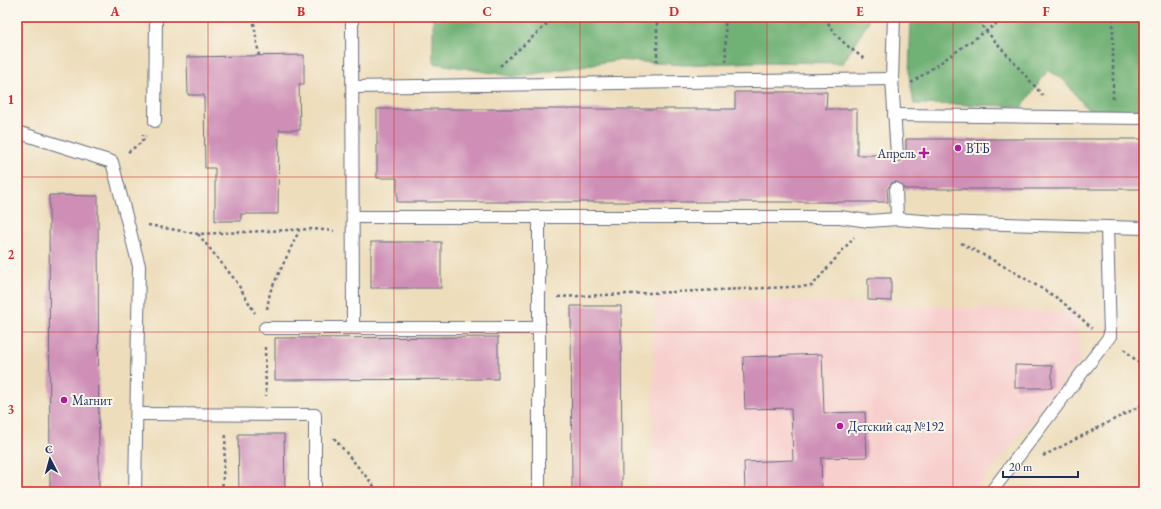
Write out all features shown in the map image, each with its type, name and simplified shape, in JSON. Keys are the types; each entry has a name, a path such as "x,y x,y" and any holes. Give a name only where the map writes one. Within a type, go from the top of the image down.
{"lane":[{"path":"155,121 156,17"},
{"path":"352,17 353,327"},
{"path":"894,17 892,79 897,155"},
{"path":"352,87 892,79"},
{"path":"894,114 1144,118"},
{"path":"17,132 112,162 139,266 135,492"},
{"path":"896,189 897,219"},
{"path":"353,218 840,217 869,221 897,219 935,222 1144,228"},
{"path":"539,218 539,492"},
{"path":"991,492 1110,336 1107,227"},
{"path":"265,328 538,328"},
{"path":"137,414 315,415 316,492"}],"path":[{"path":"253,17 259,56"},
{"path":"478,85 555,17"},
{"path":"657,17 658,82"},
{"path":"725,17 726,82"},
{"path":"826,17 829,26 851,49 892,79"},
{"path":"974,17 1062,117"},
{"path":"893,96 1006,17"},
{"path":"1112,117 1113,17"},
{"path":"112,162 142,142 155,121"},
{"path":"539,298 812,286 869,221"},
{"path":"128,222 198,234 299,231 312,229 352,232"},
{"path":"935,222 968,247 1009,269 1059,299 1089,328 1110,336 1144,368"},
{"path":"266,415 265,328 270,292 299,231"},
{"path":"198,234 236,281 265,328"},
{"path":"1038,459 1144,404"},
{"path":"222,492 226,415"},
{"path":"315,415 379,492"}],"shaded area":[{"name":"Детский сад №192","path":"654,295 1074,312 1081,360 974,492 653,492"}],"green space":[{"path":"433,17 869,17 868,23 843,63 758,62 684,65 616,60 517,77 433,63"},
{"path":"911,17 1144,17 1144,112 1087,109 1064,80 1048,70 1022,107 914,104 909,75"}],"building":[{"path":"304,55 304,84 299,84 300,130 279,130 278,214 241,214 241,221 215,221 215,168 205,168 204,95 188,95 187,57"},
{"path":"735,92 827,92 826,109 857,109 857,155 890,155 891,159 897,162 901,161 904,155 906,155 906,139 1144,139 1144,189 904,189 902,185 896,182 892,183 887,189 888,202 397,202 397,178 377,178 377,109 735,109"},
{"path":"49,195 98,196 99,492 50,492"},
{"path":"371,242 441,242 441,288 371,288"},
{"path":"868,278 891,278 891,301 868,300"},
{"path":"571,306 621,306 622,492 572,492"},
{"path":"498,337 498,379 275,380 275,338"},
{"path":"822,354 824,413 865,412 867,457 821,458 822,492 745,492 744,462 793,460 791,408 745,409 743,357"},
{"path":"1015,365 1052,366 1052,388 1015,388"},
{"path":"238,434 284,434 285,492 239,492"}],"place":[{"name":"ВТБ","path":"958,148"},
{"name":"Апрель","path":"924,153"},
{"name":"Магнит","path":"64,400"},
{"name":"Детский сад №192","path":"840,426"}]}
